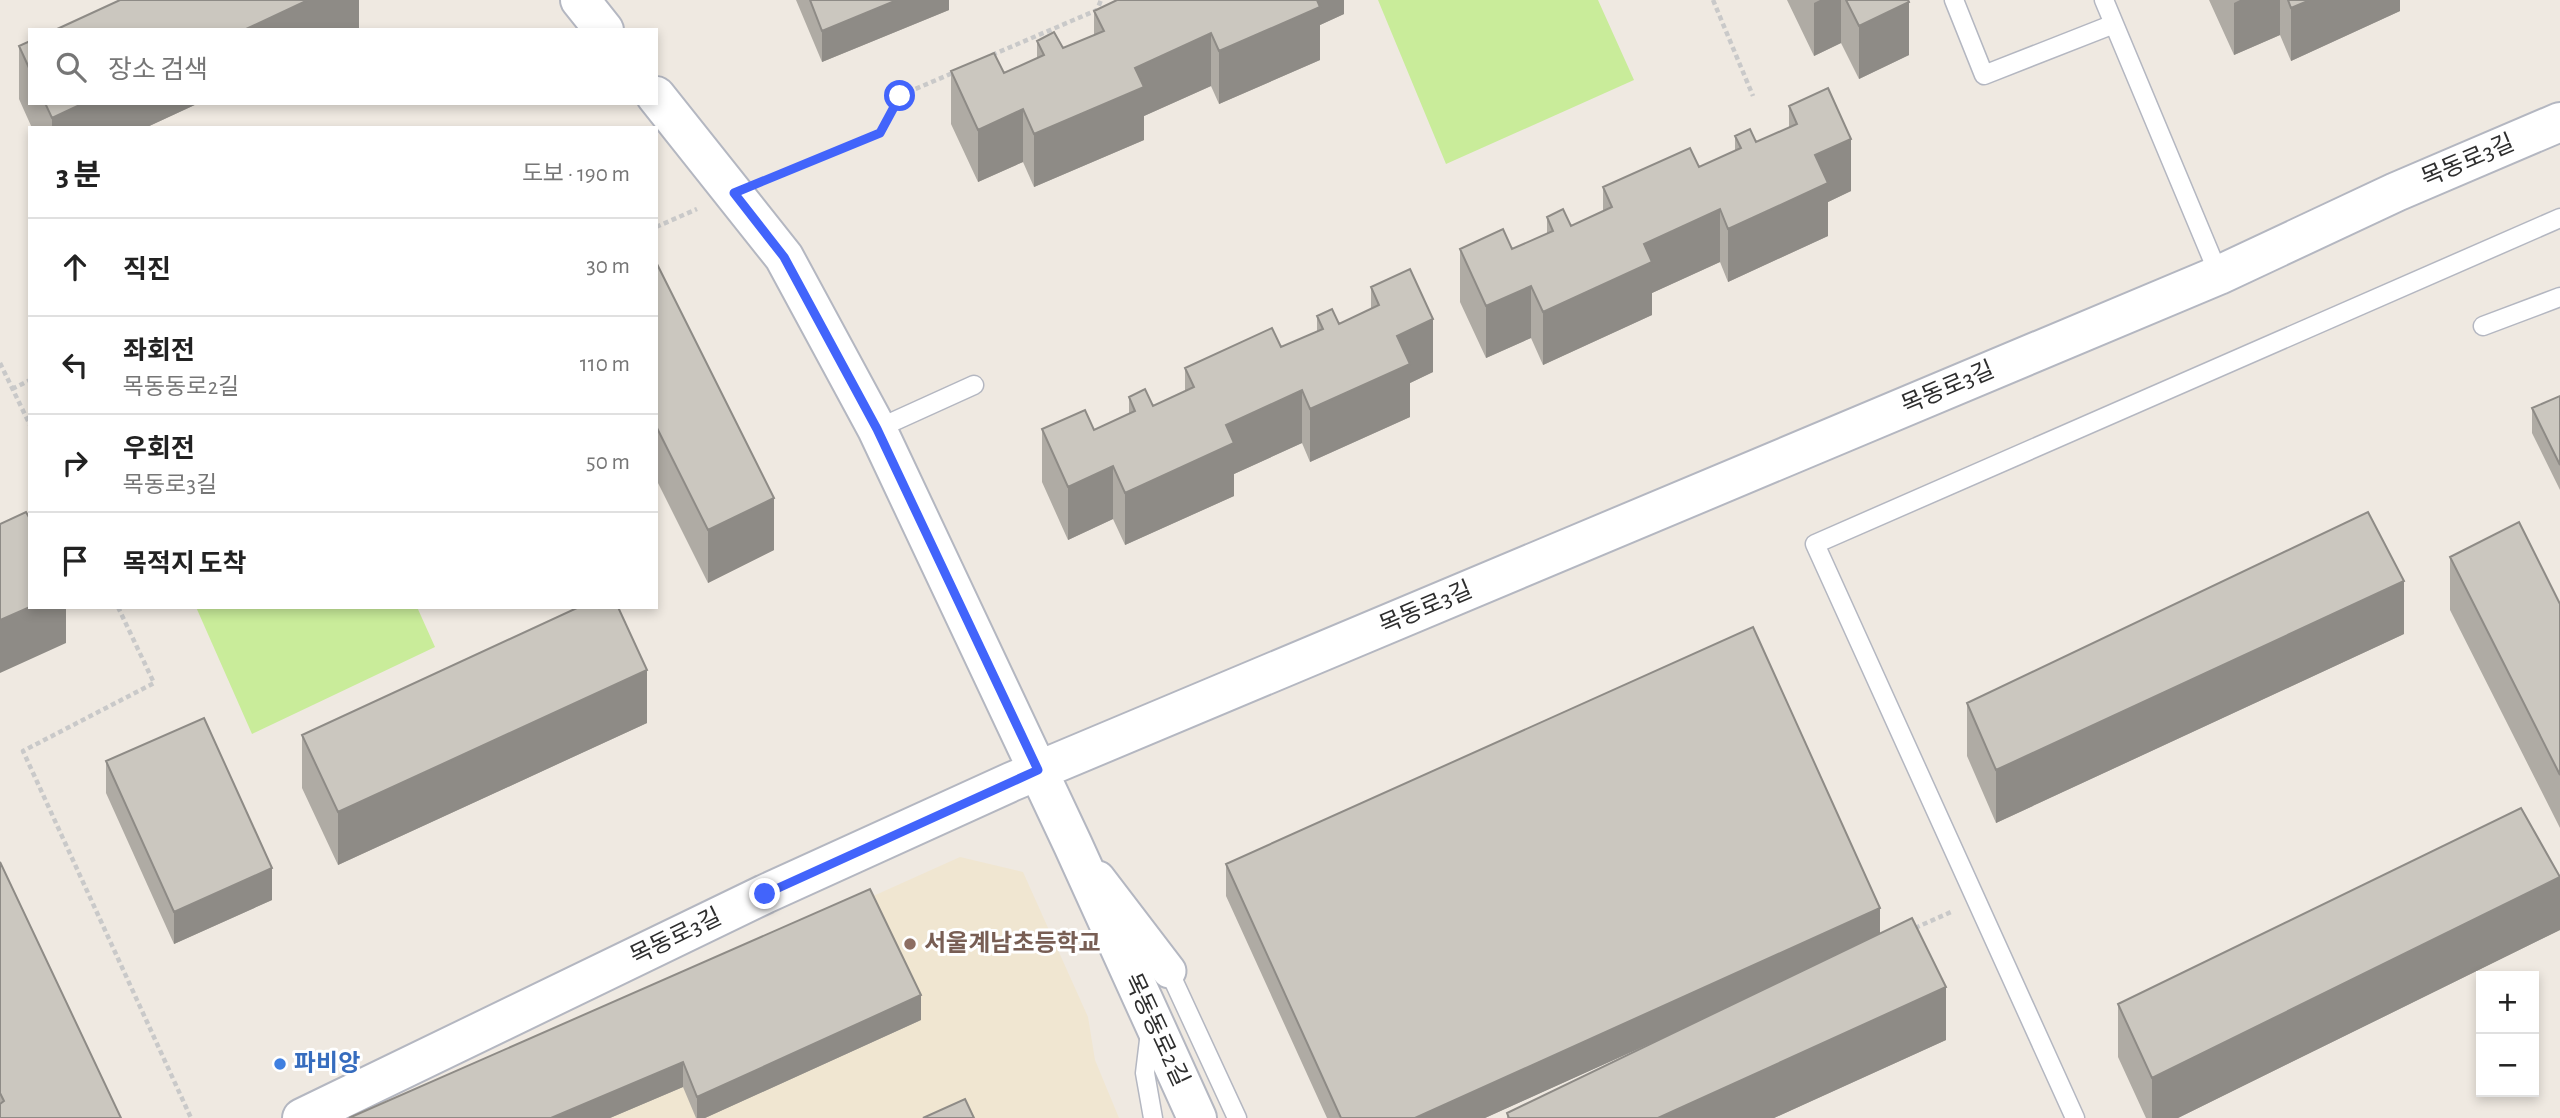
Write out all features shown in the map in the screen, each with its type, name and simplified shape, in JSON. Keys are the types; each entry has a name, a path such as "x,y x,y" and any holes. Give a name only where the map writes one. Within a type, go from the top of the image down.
{"street":[{"path":"580,0 602,28"},
{"name":"목동동로2길","path":"658,98 784,257 877,429 1073,845 1197,1118"},
{"name":"목동로3길","path":"302,1118 765,894 1038,770 2219,275 2396,192 2560,122"},
{"path":"1073,845 1169,971"}],"lane":[{"path":"1954,0 1984,75 2114,24"},
{"path":"2104,0 2219,275"},
{"path":"2074,1118 1815,544 2560,218"},
{"path":"2483,326 2560,297"},
{"path":"877,429 974,385"},
{"path":"1169,971 1237,1118"},
{"path":"1152,1021 1145,1073 1153,1118"}],"path":[{"path":"1097,9 1101,0"},
{"path":"1713,0 1753,96"},
{"path":"986,58 1109,5"},
{"path":"734,193 880,133 900,96 961,69"},
{"path":"0,363 28,421"},
{"path":"12,389 28,381"},
{"path":"119,609 154,683 23,751 191,1118"},
{"path":"1920,939 1914,928 1976,902"}],"shaded area":[{"name":"서울계남초등학교","path":"960,857 1023,872 1088,1017 1095,1060 1119,1118 380,1118"}],"green space":[{"path":"1378,0 1598,0 1634,80 1446,164"},
{"path":"197,609 418,609 435,647 252,734"}],"building":[{"path":"120,0 308,0 248,28 59,28"},
{"path":"810,0 897,0 822,31"},
{"path":"1117,0 1317,0 1320,7 1219,51 1211,33 1135,68 1144,87 1034,134 1023,109 978,130 951,71 994,53 1004,73 1044,55 1037,41 1054,32 1063,48 1104,31 1094,11"},
{"path":"1846,0 1908,0 1909,2 1859,26"},
{"path":"2288,0 2310,0 2291,8"},
{"path":"28,42 28,66 19,46"},
{"path":"1828,88 1851,139 1815,155 1828,183 1728,229 1720,209 1644,244 1652,262 1543,312 1531,286 1486,306 1460,249 1503,229 1512,249 1553,231 1547,217 1563,209 1571,226 1612,207 1603,187 1690,148 1699,167 1741,148 1735,136 1750,129 1756,142 1797,124 1789,106"},
{"path":"46,105 80,105 52,118"},
{"path":"658,266 774,498 708,530 658,430"},
{"path":"1410,269 1433,319 1397,336 1410,364 1310,409 1302,390 1226,425 1234,443 1125,493 1113,466 1068,487 1042,429 1085,410 1094,430 1135,411 1129,397 1145,389 1153,406 1194,387 1185,368 1272,328 1281,347 1323,329 1317,316 1332,309 1339,324 1379,305 1371,287"},
{"path":"2560,396 2560,465 2532,408"},
{"path":"26,512 28,516 28,608 0,620 0,524"},
{"path":"2368,512 2404,581 1996,770 1967,703"},
{"path":"2519,522 2560,604 2560,775 2450,557"},
{"path":"575,609 619,609 647,670 338,812 302,735"},
{"path":"1753,627 1880,908 1415,1118 1341,1118 1226,864"},
{"path":"204,718 272,868 174,912 106,761"},
{"path":"2521,808 2560,877 2152,1078 2118,1004"},
{"path":"0,862 121,1118 0,1118 0,1104 4,1101 0,1093"},
{"path":"870,889 921,995 697,1097 683,1062 551,1118 349,1118"},
{"path":"1912,918 1946,987 1658,1118 1509,1118 1507,1113"},
{"path":"965,1099 974,1118 923,1118"}],"place":[{"name":"서울계남초등학교","path":"910,944"},
{"name":"파비앙","path":"280,1064"}],"route":[{"path":"765,894 1038,770 877,429 784,257 734,193 880,133 900,96"}]}
